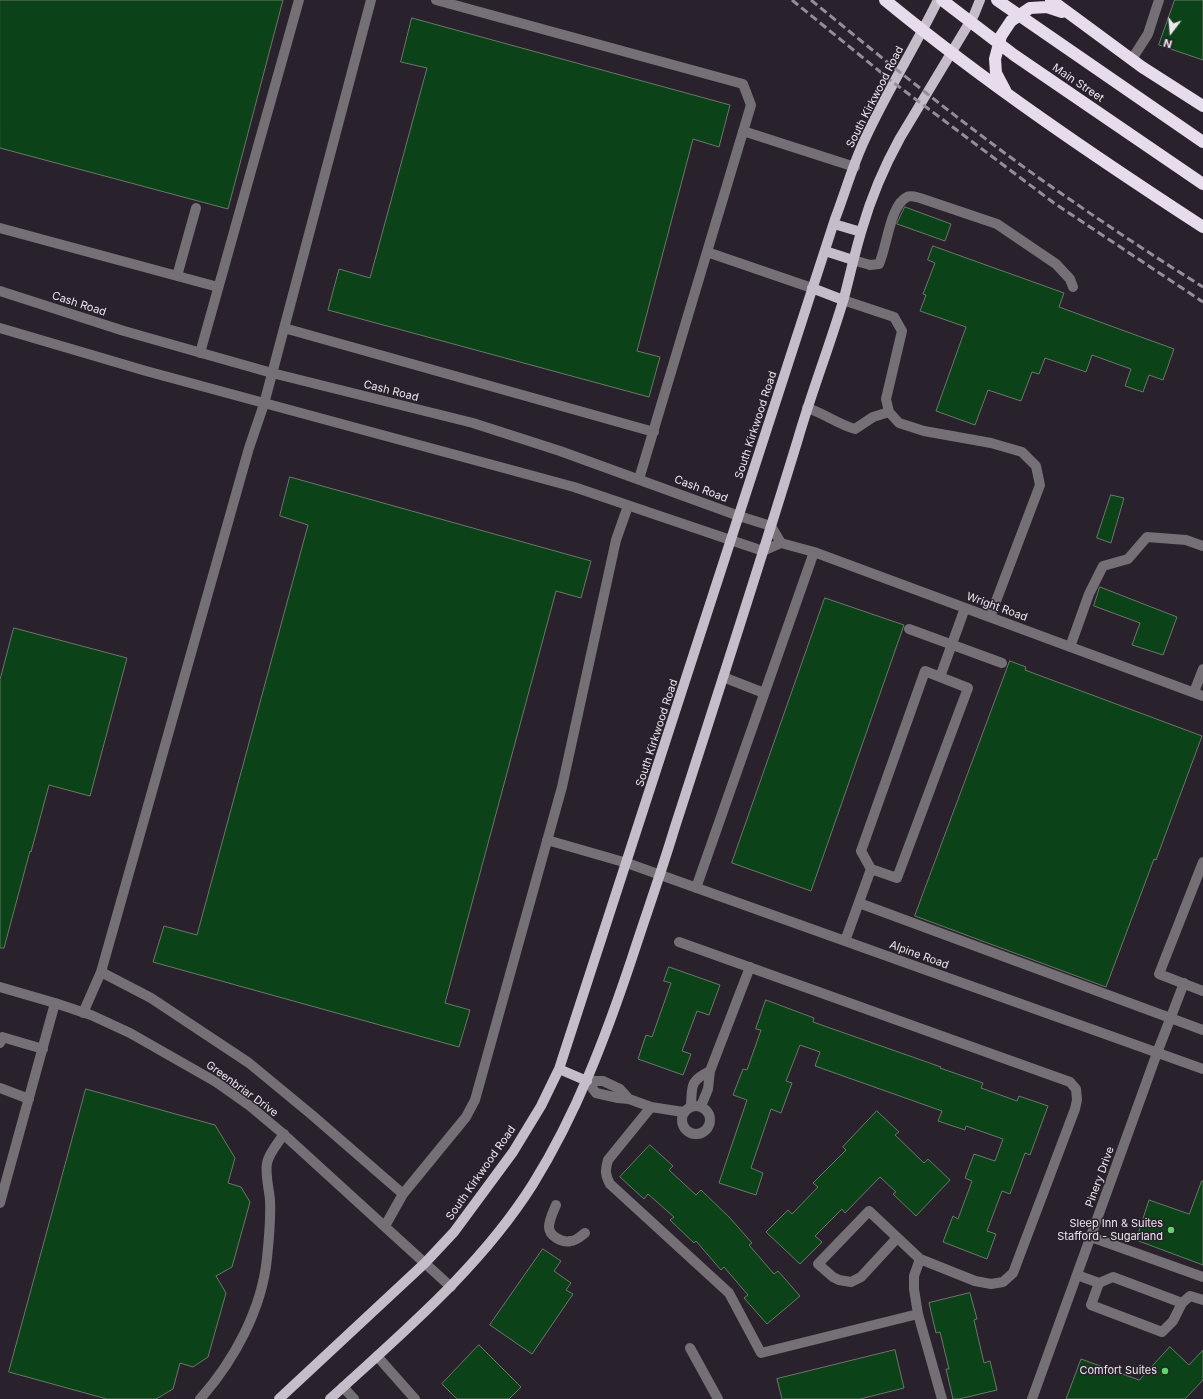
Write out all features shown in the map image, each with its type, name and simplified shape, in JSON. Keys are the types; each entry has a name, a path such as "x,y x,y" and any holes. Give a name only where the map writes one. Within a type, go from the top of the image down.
{"highway":[{"path":"885,0 951,53 1008,94 1118,172 1203,227"},
{"name":"Main Street","path":"942,0 1014,55 1203,184"},
{"name":"Main Street","path":"997,0 1203,142"},
{"path":"1051,0 1132,60 1203,106"},
{"path":"1008,94 996,73 995,59 1001,36 1011,20 1030,8 1047,7 1073,16"}],"main road":[{"name":"South Kirkwood Road","path":"278,1399 425,1263 458,1226 513,1152 541,1106 559,1069 834,224 864,140 923,31 938,0"},
{"path":"330,1399 431,1307 489,1244 532,1186 552,1153 587,1081 608,1030 660,875 807,408 843,300 861,232 873,195 889,159 911,118 974,14 980,0"},
{"path":"834,224 861,232"},
{"path":"825,251 854,260"},
{"path":"812,288 843,300"},
{"path":"559,1069 587,1081"}],"street":[{"path":"200,353 299,0"},
{"path":"83,1012 102,972 249,448 264,404 371,0"},
{"path":"436,0 743,84 751,104 639,479"},
{"path":"1132,60 1148,34 1159,0"},
{"path":"743,131 855,167"},
{"path":"854,260 870,265 880,264 893,215 906,198 910,196 997,224 1056,264 1070,279 1073,287"},
{"path":"177,276 196,208"},
{"path":"0,228 218,287"},
{"path":"707,252 812,288"},
{"name":"Cash Road","path":"0,292 124,331 272,373 473,423 560,450 771,526"},
{"path":"843,300 894,318 902,331 886,399 889,412 899,423 924,431 991,443 1022,452 1036,466 1040,485 990,617"},
{"path":"0,328 119,364 574,487 763,551 781,543 771,526"},
{"path":"284,328 654,432"},
{"path":"807,408 820,412 840,424 855,429 873,417 889,412"},
{"path":"385,1226 403,1194 466,1117 475,1100 562,787 616,540 628,506"},
{"path":"1070,647 1089,594 1103,566 1128,559 1147,537 1186,540 1203,546"},
{"name":"Wright Road","path":"781,543 814,552 1199,694"},
{"path":"696,888 814,552"},
{"path":"940,677 965,608"},
{"path":"909,629 1002,663"},
{"path":"1199,694 1203,669"},
{"path":"925,671 968,688 897,878 871,869 861,851 925,671"},
{"path":"723,677 764,693"},
{"name":"Alpine Road","path":"547,840 627,863 1203,1069"},
{"path":"1203,862 1159,974 1203,991"},
{"path":"845,941 871,869"},
{"path":"859,903 1203,1030"},
{"path":"678,942 1070,1082 1076,1089 1075,1109 1013,1273 1002,1282 991,1284 975,1280 920,1259 869,1211 818,1264 832,1277 851,1282 861,1277 897,1238"},
{"path":"692,1108 708,1089 710,1071 750,967"},
{"path":"102,972 151,998 249,1063 312,1115 403,1194"},
{"name":"Pinery Drive","path":"1032,1399 1157,1053 1184,983"},
{"name":"Greenbriar Drive","path":"0,987 83,1012 130,1033 216,1082 250,1106 284,1134 451,1287"},
{"path":"0,1203 55,1003"},
{"path":"0,1043 2,1037 43,1048"},
{"path":"692,1108 692,1086 698,1077 710,1071"},
{"path":"587,1081 596,1092 618,1098 630,1099 651,1107 692,1108"},
{"path":"0,1088 1,1090 29,1099"},
{"path":"651,1107 608,1160 606,1175 610,1184 729,1294 761,1353 918,1314"},
{"path":"200,1399 217,1378 239,1345 251,1318 261,1288 267,1259 269,1233 270,1202 267,1164 273,1150 284,1134"},
{"path":"556,1205 550,1220 549,1228 551,1233 558,1239 565,1241 572,1241 585,1234"},
{"path":"1091,1236 1203,1277"},
{"path":"920,1259 914,1276 914,1289 918,1314 942,1399"},
{"path":"1077,1275 1099,1283"},
{"path":"1182,1304 1113,1276 1099,1283 1091,1305 1162,1332 1173,1321 1182,1304 1190,1296 1203,1300"},
{"path":"690,1348 718,1399"},
{"path":"377,1356 415,1399"},
{"path":"343,1387 354,1399"}],"building":[{"path":"0,0 283,0 228,209 0,148"},
{"path":"1175,0 1203,0 1203,60 1159,45"},
{"path":"412,18 730,105 719,147 693,139 637,351 660,357 649,397 328,310 339,269 370,278 427,68 401,62"},
{"path":"905,207 951,224 945,241 897,224"},
{"path":"933,246 1064,293 1059,307 1174,349 1163,380 1149,375 1143,392 1125,386 1131,369 1092,355 1086,372 1045,358 1039,374 1032,372 1021,401 988,390 975,425 936,411 966,327 920,311 926,295 923,294 935,263 928,260"},
{"path":"290,477 591,561 581,598 556,591 445,1003 470,1010 459,1047 153,962 164,926 197,935 308,525 280,516"},
{"path":"1111,495 1124,498 1111,543 1097,538"},
{"path":"1100,587 1177,617 1163,655 1132,645 1140,623 1094,606"},
{"path":"825,598 904,625 811,891 732,863"},
{"path":"14,628 127,658 90,796 49,785 4,948 0,948 0,680"},
{"path":"1010,661 1026,667 1025,670 1202,736 1156,860 1154,859 1106,987 915,916"},
{"path":"669,967 720,985 709,1015 697,1011 682,1051 691,1054 683,1075 638,1059 646,1035 652,1037 671,983 664,981"},
{"path":"766,1000 814,1018 813,1022 983,1083 981,1088 1017,1101 1019,1096 1048,1106 1030,1155 1025,1153 1010,1194 1002,1191 987,1231 996,1234 987,1259 943,1242 953,1216 958,1219 972,1181 965,1178 974,1154 995,1161 1003,1139 966,1126 965,1130 938,1121 942,1111 815,1066 820,1052 800,1045 786,1081 792,1083 781,1113 771,1109 751,1168 763,1173 756,1195 719,1183 747,1100 733,1095 743,1069 747,1070 761,1030 756,1029"},
{"path":"86,1089 215,1125 235,1158 228,1183 241,1187 250,1202 232,1267 216,1276 226,1293 208,1357 193,1367 180,1363 173,1389 156,1399 107,1399 9,1372"},
{"path":"877,1111 899,1132 895,1135 924,1163 928,1159 950,1180 916,1216 893,1194 896,1192 880,1177 845,1213 842,1209 815,1236 822,1242 800,1264 766,1232 788,1210 792,1214 818,1187 813,1183 846,1150 843,1147"},
{"path":"650,1145 673,1166 669,1170 696,1195 701,1190 730,1218 752,1243 749,1245 774,1274 778,1271 800,1296 767,1324 744,1298 748,1295 724,1267 721,1270 696,1241 694,1243 670,1220 674,1217 648,1194 644,1199 620,1177"},
{"name":"Sleep Inn & Suites Stafford - Sugarland","path":"1202,1181 1203,1265 1136,1240 1149,1200 1189,1214"},
{"path":"543,1249 561,1261 554,1271 571,1283 566,1290 573,1294 532,1354 490,1325"},
{"path":"970,1293 977,1319 974,1320 984,1363 990,1361 997,1390 959,1399 953,1399 946,1369 949,1369 940,1332 936,1333 929,1303"},
{"path":"479,1345 521,1387 509,1399 457,1399 442,1384"},
{"path":"1170,1347 1189,1365 1203,1350 1203,1380 1185,1399 1066,1399 1081,1359 1139,1380"},
{"path":"895,1350 904,1388 860,1399 782,1399 777,1379"}],"railway":[{"path":"792,0 894,83 1054,203 1203,302"},
{"path":"811,0 998,148 1097,218 1203,287"}],"place":[{"name":"Sleep Inn & Suites Stafford - Sugarland","path":"1171,1230"},
{"name":"Comfort Suites","path":"1165,1371"}]}
